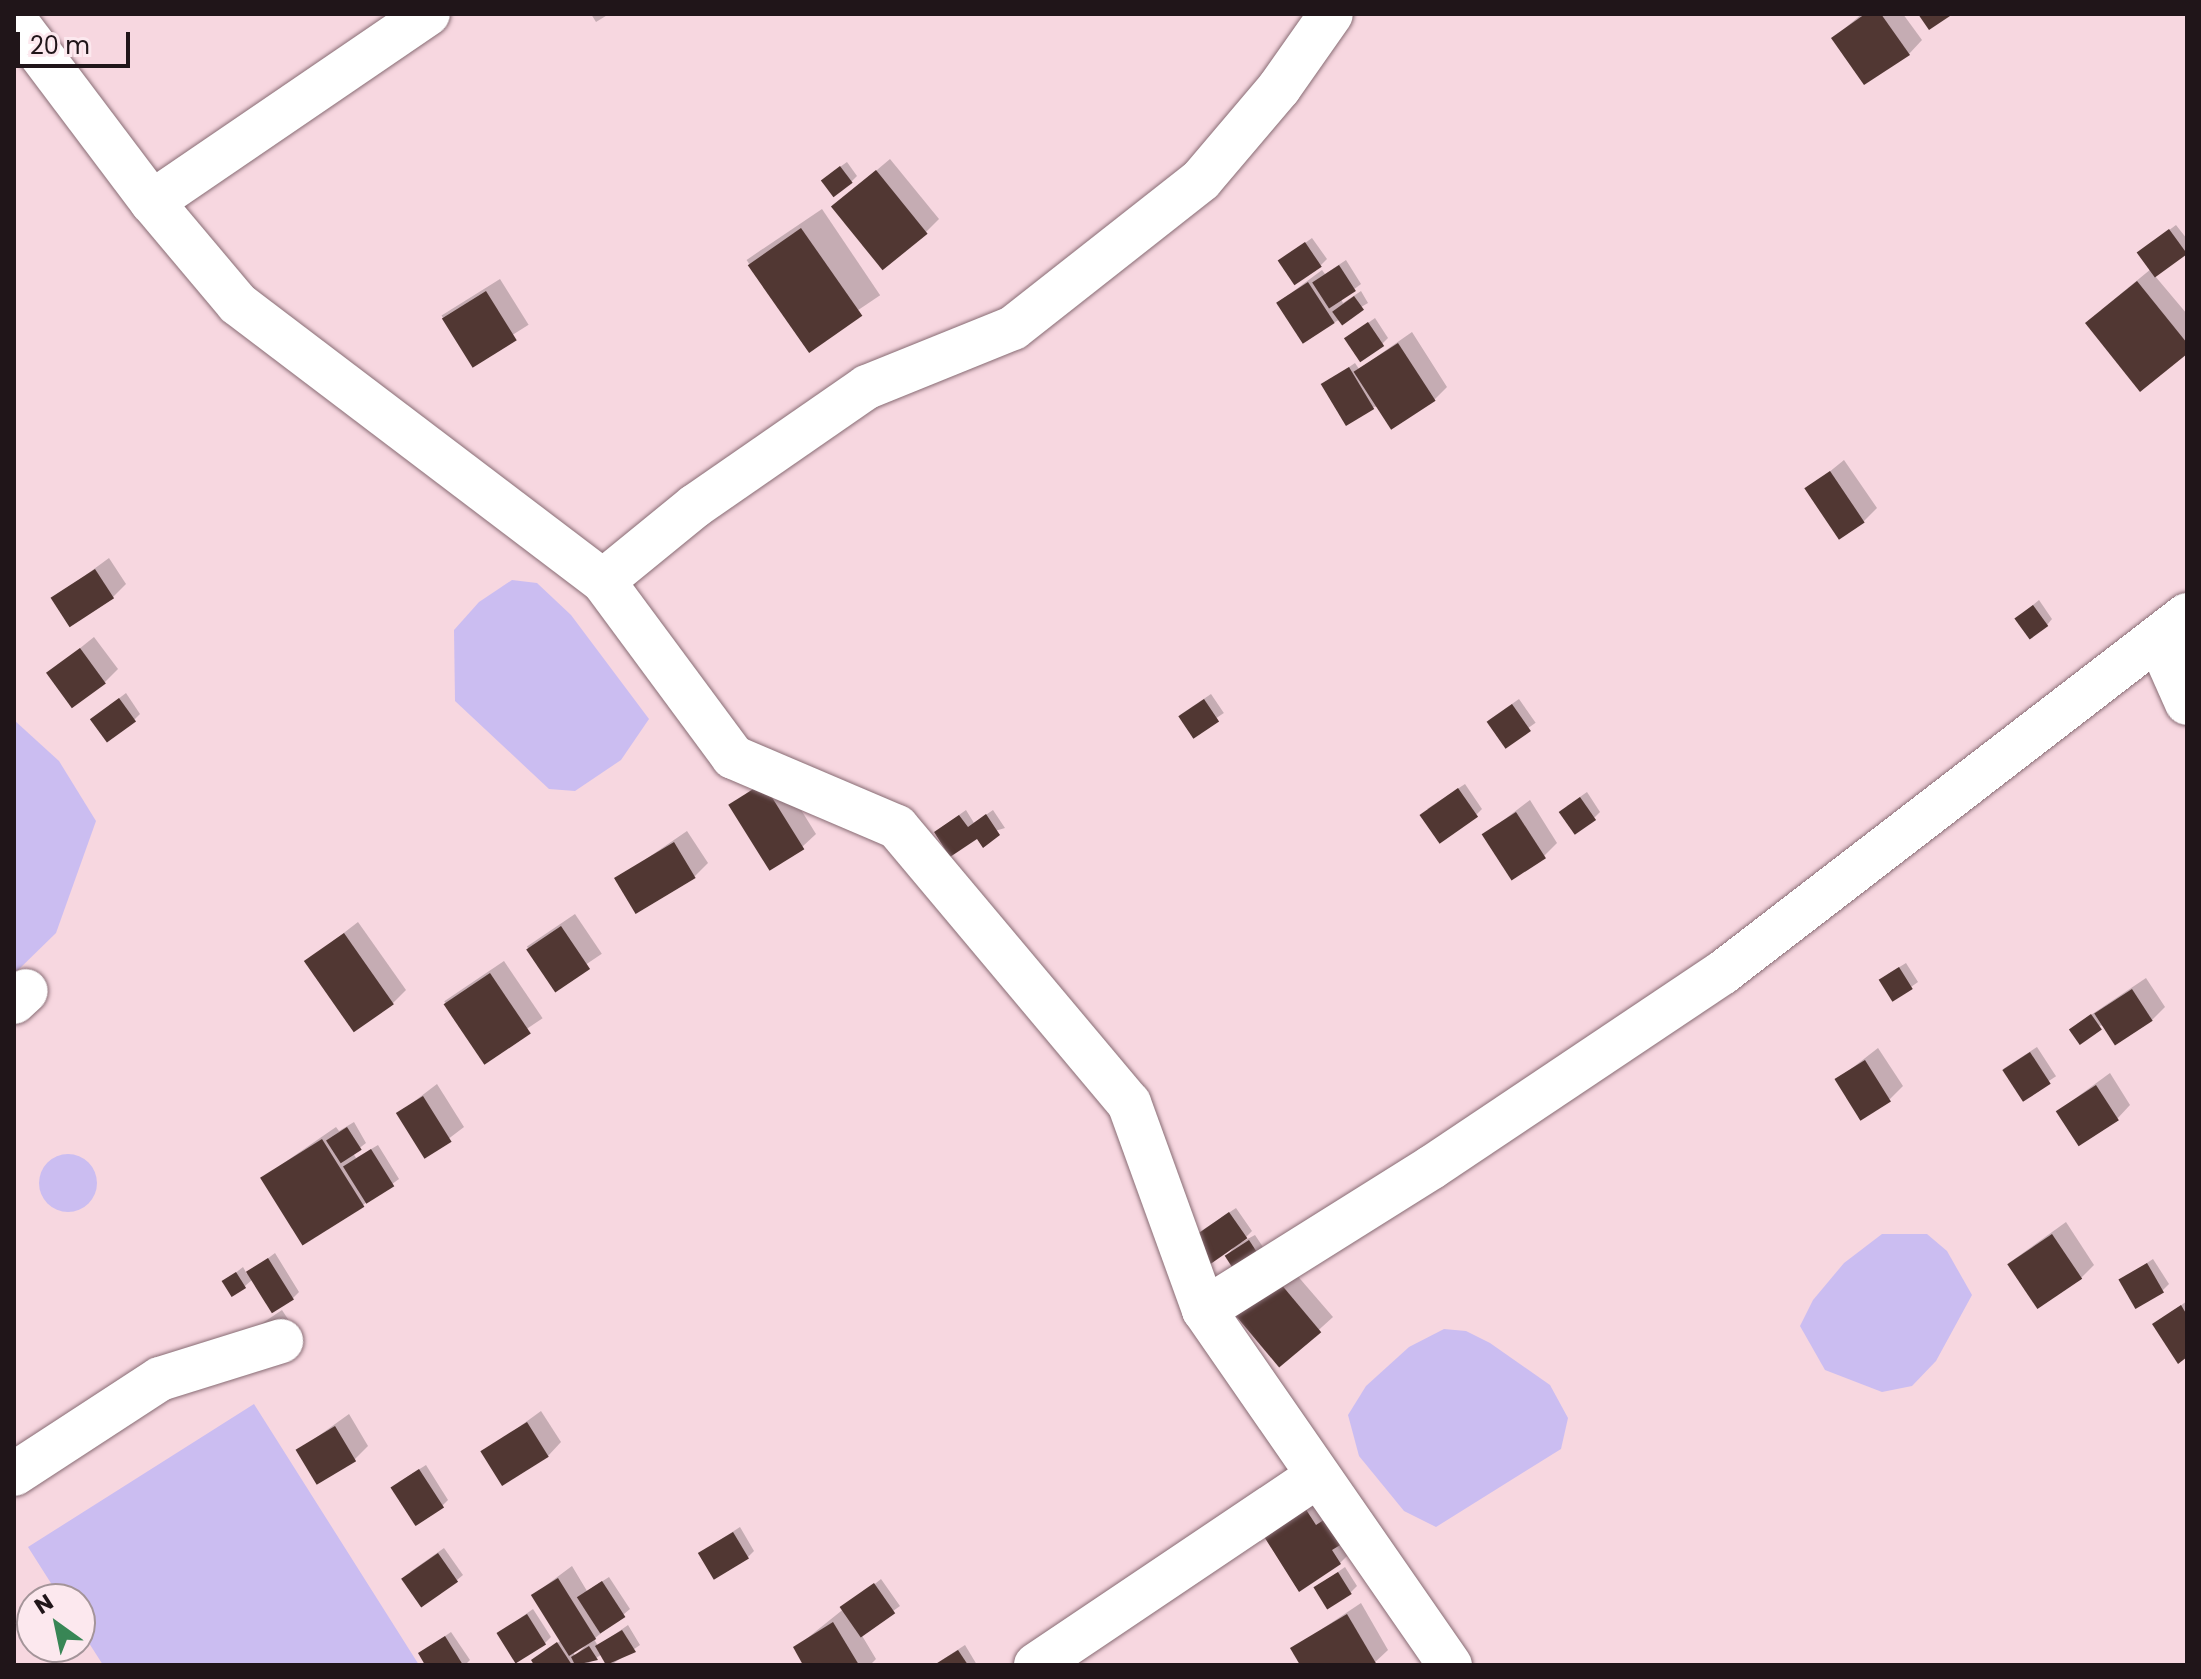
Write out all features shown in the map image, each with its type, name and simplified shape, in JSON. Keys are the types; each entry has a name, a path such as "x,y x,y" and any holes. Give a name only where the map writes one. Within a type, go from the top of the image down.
{"street":[{"path":"152,202 428,14"},
{"path":"603,581 695,506 867,387 1013,328 1026,318 1201,180 1279,88 1331,14"},
{"path":"14,19 152,202 238,304 603,581 733,757 897,827 1129,1103 1204,1310 1450,1665"},
{"path":"1204,1310 1722,973 2172,626 2187,703"},
{"path":"14,1474 160,1379 281,1341"},
{"path":"1036,1665 1317,1476"}],"shaded area":[{"path":"512,580 537,583 571,615 649,719 621,760 575,791 549,789 455,701 454,630 479,602"},
{"path":"14,720 59,761 96,821 56,933 14,974"},
{"path":"68,1154 88,1163 97,1183 88,1203 68,1212 48,1203 39,1183 48,1163"},
{"path":"1882,1234 1927,1234 1947,1251 1972,1295 1936,1361 1912,1386 1882,1392 1825,1370 1800,1326 1813,1300 1844,1263"},
{"path":"1444,1329 1466,1331 1490,1343 1550,1385 1568,1418 1561,1449 1436,1527 1404,1511 1359,1456 1348,1415 1366,1386 1409,1347"},
{"path":"254,1404 419,1665 103,1665 96,1654 96,1583 51,1583 28,1547"}],"building":[{"path":"1865,14 1881,14 1910,55 1864,85 1831,38"},
{"path":"1918,14 1953,14 1929,30"},
{"path":"840,166 853,183 833,197 821,180"},
{"path":"876,170 928,234 883,270 831,207"},
{"path":"801,228 862,316 809,353 748,265"},
{"path":"2169,229 2187,254 2155,278 2137,253"},
{"path":"1305,242 1322,267 1294,285 1278,260"},
{"path":"1339,265 1356,291 1329,308 1312,282"},
{"path":"2137,281 2187,343 2187,354 2140,392 2085,323"},
{"path":"1308,282 1335,323 1303,344 1276,303"},
{"path":"486,291 517,340 473,368 442,319"},
{"path":"1354,296 1364,310 1342,326 1332,312"},
{"path":"1368,322 1384,346 1360,362 1344,338"},
{"path":"1398,343 1436,401 1391,430 1354,372"},
{"path":"1349,367 1374,409 1346,426 1321,384"},
{"path":"1830,471 1865,522 1839,540 1804,488"},
{"path":"95,569 114,598 70,627 51,598"},
{"path":"2033,605 2048,626 2030,640 2014,619"},
{"path":"80,648 106,684 72,708 46,673"},
{"path":"119,698 136,721 107,743 90,719"},
{"path":"1204,699 1219,721 1193,739 1178,716"},
{"path":"1512,704 1531,731 1506,749 1487,722"},
{"path":"763,783 804,849 770,871 728,805"},
{"path":"1458,788 1478,817 1440,844 1419,815"},
{"path":"1580,797 1596,820 1575,835 1559,812"},
{"path":"1516,812 1546,858 1512,880 1482,834"},
{"path":"986,814 1000,835 983,848 977,839 950,857 934,832 959,815 968,827"},
{"path":"674,842 696,878 636,914 614,878"},
{"path":"561,926 590,969 555,993 526,949"},
{"path":"344,933 394,1004 354,1032 304,961"},
{"path":"1899,967 1913,989 1892,1002 1879,980"},
{"path":"490,973 531,1034 484,1065 444,1004"},
{"path":"2132,989 2153,1021 2115,1045 2094,1014"},
{"path":"2091,1014 2102,1030 2080,1045 2069,1029"},
{"path":"2030,1052 2051,1084 2023,1102 2002,1070"},
{"path":"1865,1060 1891,1102 1860,1121 1834,1079"},
{"path":"2096,1085 2119,1120 2079,1146 2056,1111"},
{"path":"423,1096 452,1142 424,1159 396,1113"},
{"path":"347,1127 362,1150 341,1163 326,1141"},
{"path":"322,1139 364,1207 302,1246 260,1178"},
{"path":"371,1149 394,1186 366,1204 343,1166"},
{"path":"1229,1212 1247,1238 1205,1268 1186,1242"},
{"path":"2052,1234 2082,1279 2037,1309 2007,1264"},
{"path":"1249,1240 1266,1266 1242,1282 1225,1256"},
{"path":"268,1258 294,1300 272,1313 246,1272"},
{"path":"2147,1263 2164,1292 2135,1309 2118,1280"},
{"path":"236,1272 246,1288 232,1297 222,1281"},
{"path":"1275,1277 1321,1332 1279,1368 1233,1312"},
{"path":"2181,1305 2187,1315 2187,1357 2178,1364 2152,1324"},
{"path":"527,1422 549,1457 502,1486 480,1451"},
{"path":"335,1426 356,1461 317,1485 296,1450"},
{"path":"419,1469 444,1508 416,1526 390,1488"},
{"path":"1305,1508 1316,1525 1333,1514 1350,1539 1332,1550 1341,1564 1299,1592 1263,1535"},
{"path":"733,1532 749,1559 714,1580 698,1553"},
{"path":"438,1553 458,1582 421,1607 401,1579"},
{"path":"1338,1572 1352,1594 1327,1609 1313,1587"},
{"path":"558,1578 596,1639 569,1656 531,1595"},
{"path":"602,1581 625,1617 600,1633 577,1597"},
{"path":"874,1583 895,1613 861,1637 840,1607"},
{"path":"527,1614 546,1645 516,1664 496,1633"},
{"path":"1347,1614 1377,1665 1300,1665 1290,1648"},
{"path":"833,1622 859,1665 803,1665 793,1647"},
{"path":"622,1630 636,1652 606,1665 595,1646"},
{"path":"445,1636 463,1665 425,1665 418,1653"},
{"path":"557,1642 572,1665 534,1665 531,1660"},
{"path":"589,1646 598,1660 575,1665 571,1657"},
{"path":"958,1650 968,1665 934,1665"}]}
